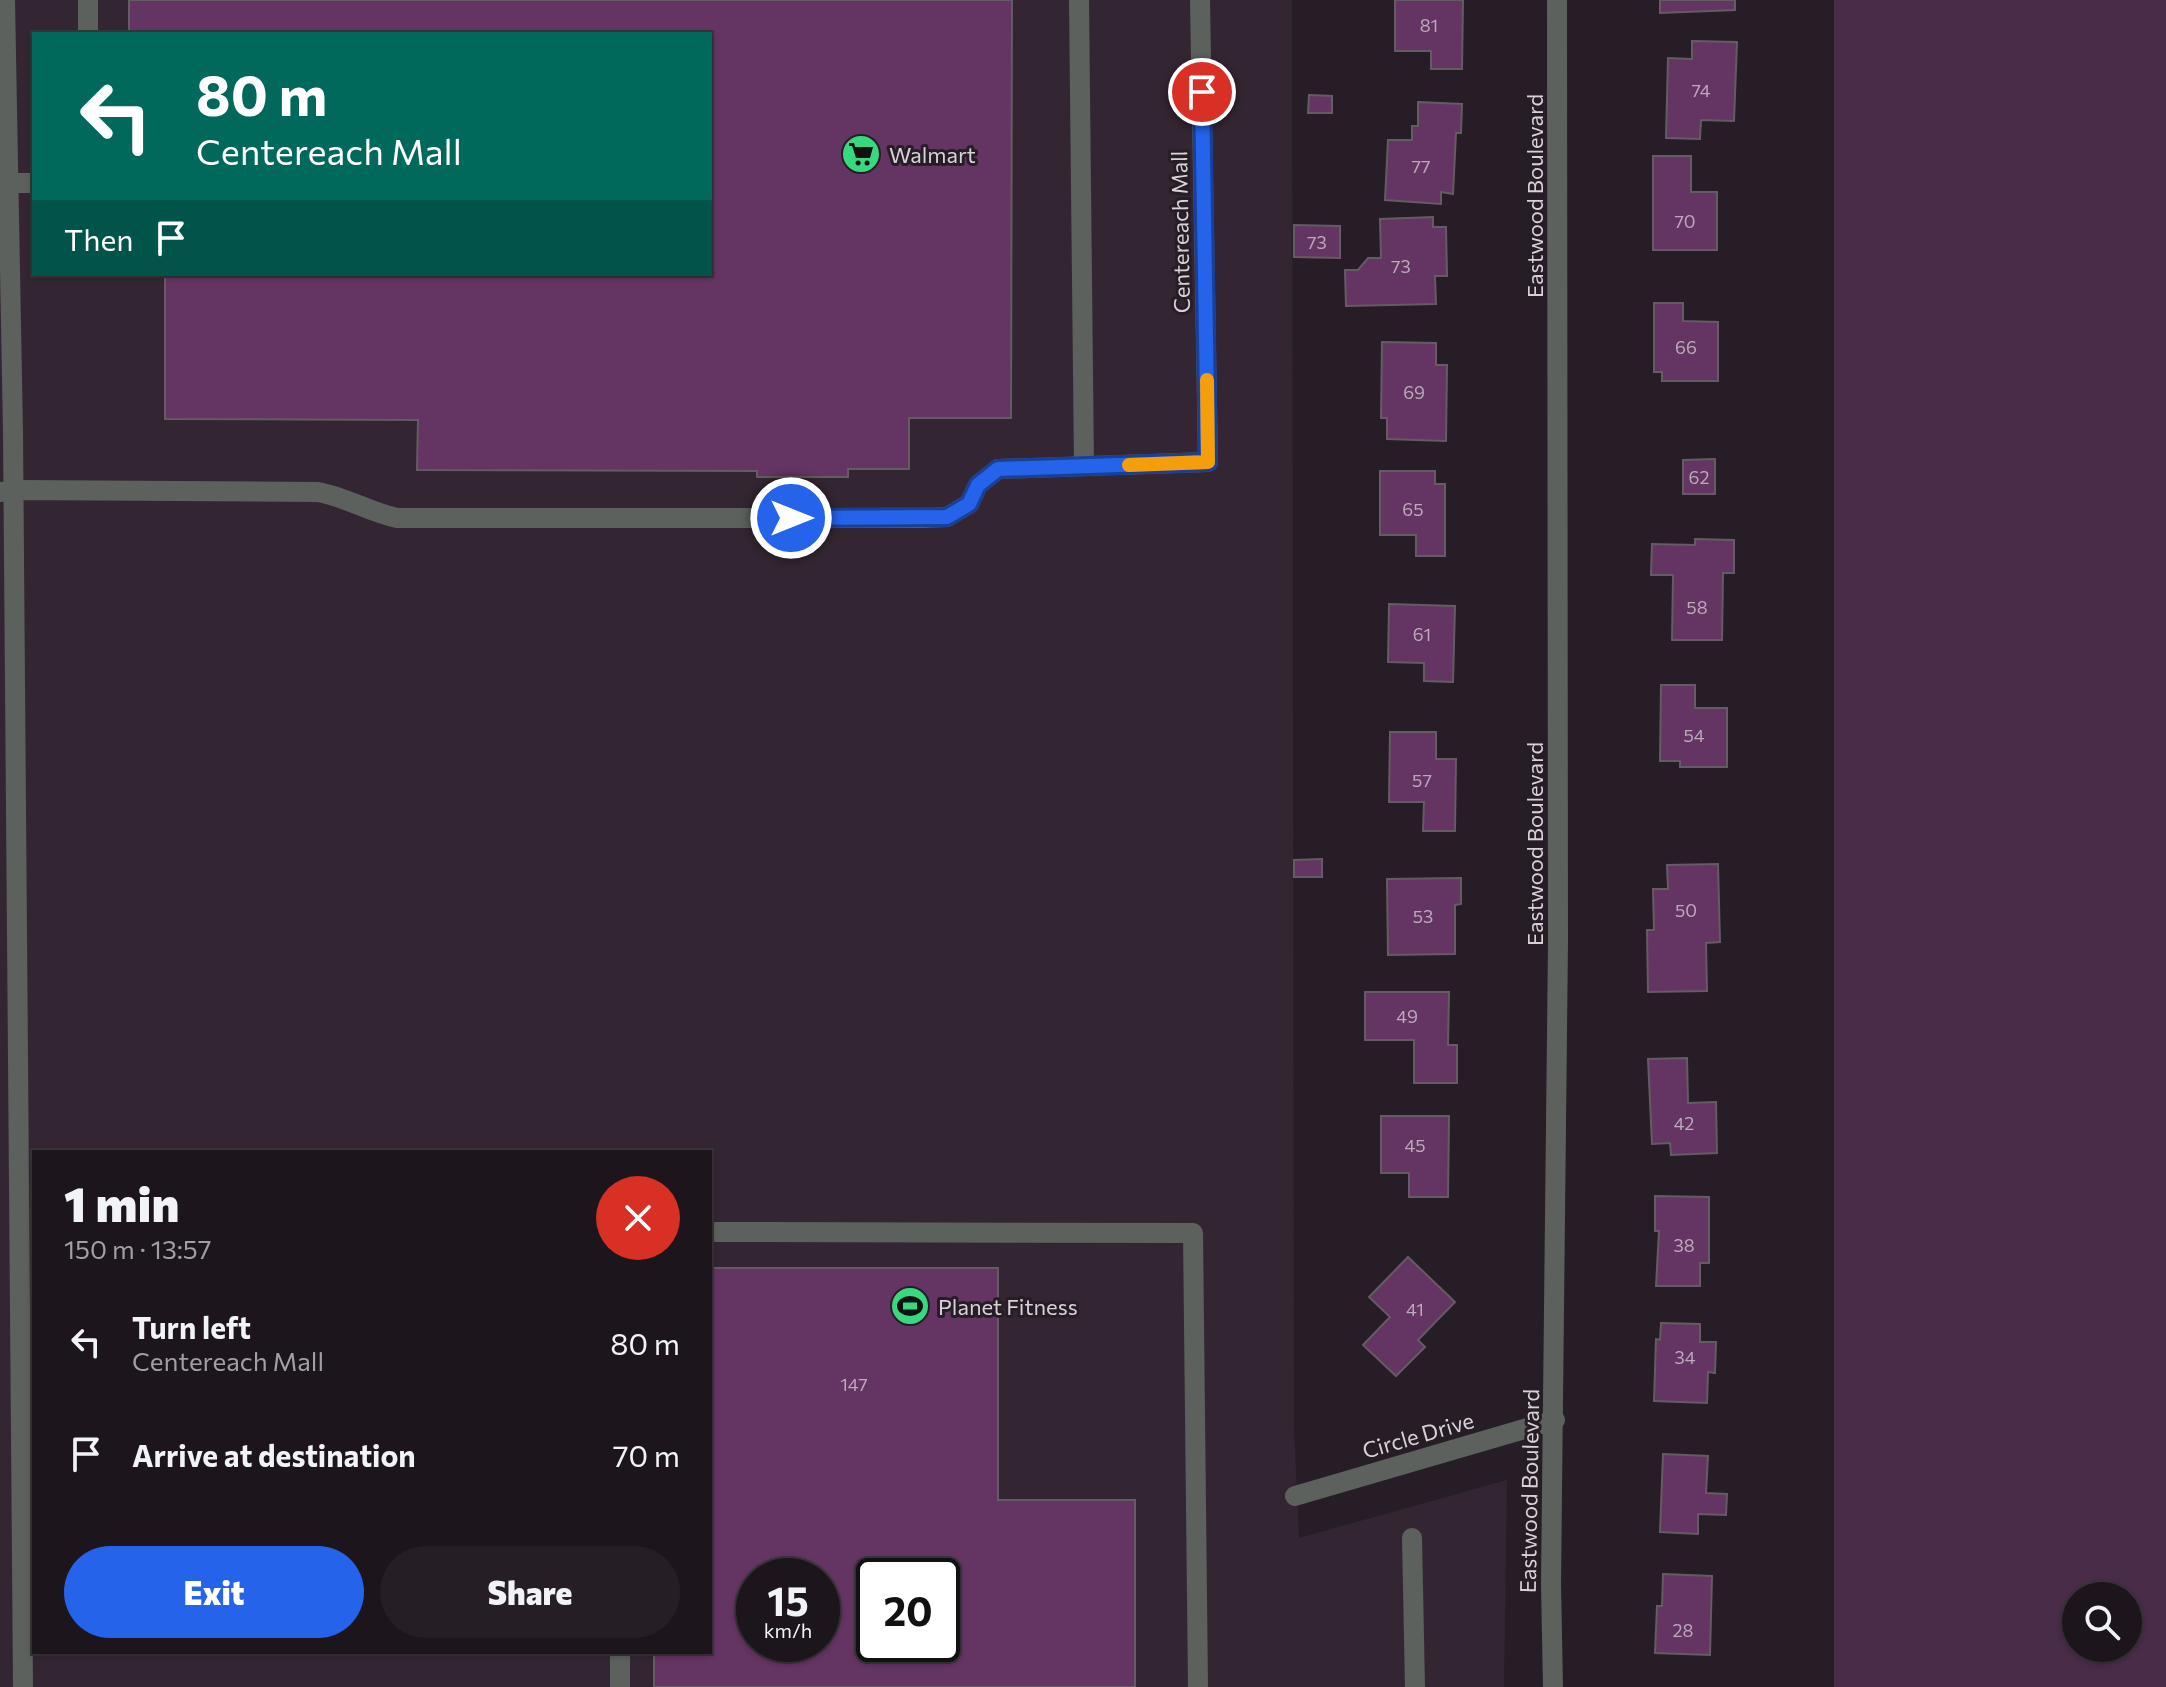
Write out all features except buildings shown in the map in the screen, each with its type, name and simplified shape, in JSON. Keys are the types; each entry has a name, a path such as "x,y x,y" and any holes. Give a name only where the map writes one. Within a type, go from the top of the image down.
{"street":[{"path":"5,0 13,432 6,491 26,1232 23,1687"},
{"path":"88,0 88,32"},
{"path":"6,491 318,492 340,496 373,513 397,518 922,518 947,517 969,504 978,485 998,469 1084,466 1079,0"},
{"name":"Centereach Mall","path":"1084,466 1208,462 1200,0"},
{"name":"Eastwood Boulevard","path":"1553,1687 1551,1584 1558,957 1557,0"},
{"path":"8,183 32,183"},
{"path":"712,1232 1193,1233 1198,1687"},
{"name":"Circle Drive","path":"1295,1496 1555,1420"},
{"path":"1412,1538 1415,1687"},
{"path":"620,1654 620,1687"}],"shaded area":[{"path":"0,0 1292,0 1294,1427 1299,1538 1507,1480 1504,1687 0,1687"},
{"path":"1834,0 2166,0 2166,1687 1834,1687"}],"slow traffic":[{"path":"1129,465 1208,462 1207,380"}],"place":[{"name":"Walmart","path":"861,154"},
{"name":"Planet Fitness","path":"910,1306"}],"route":[{"path":"791,518 947,517 969,504 978,485 998,469 1208,462 1202,92"}]}
